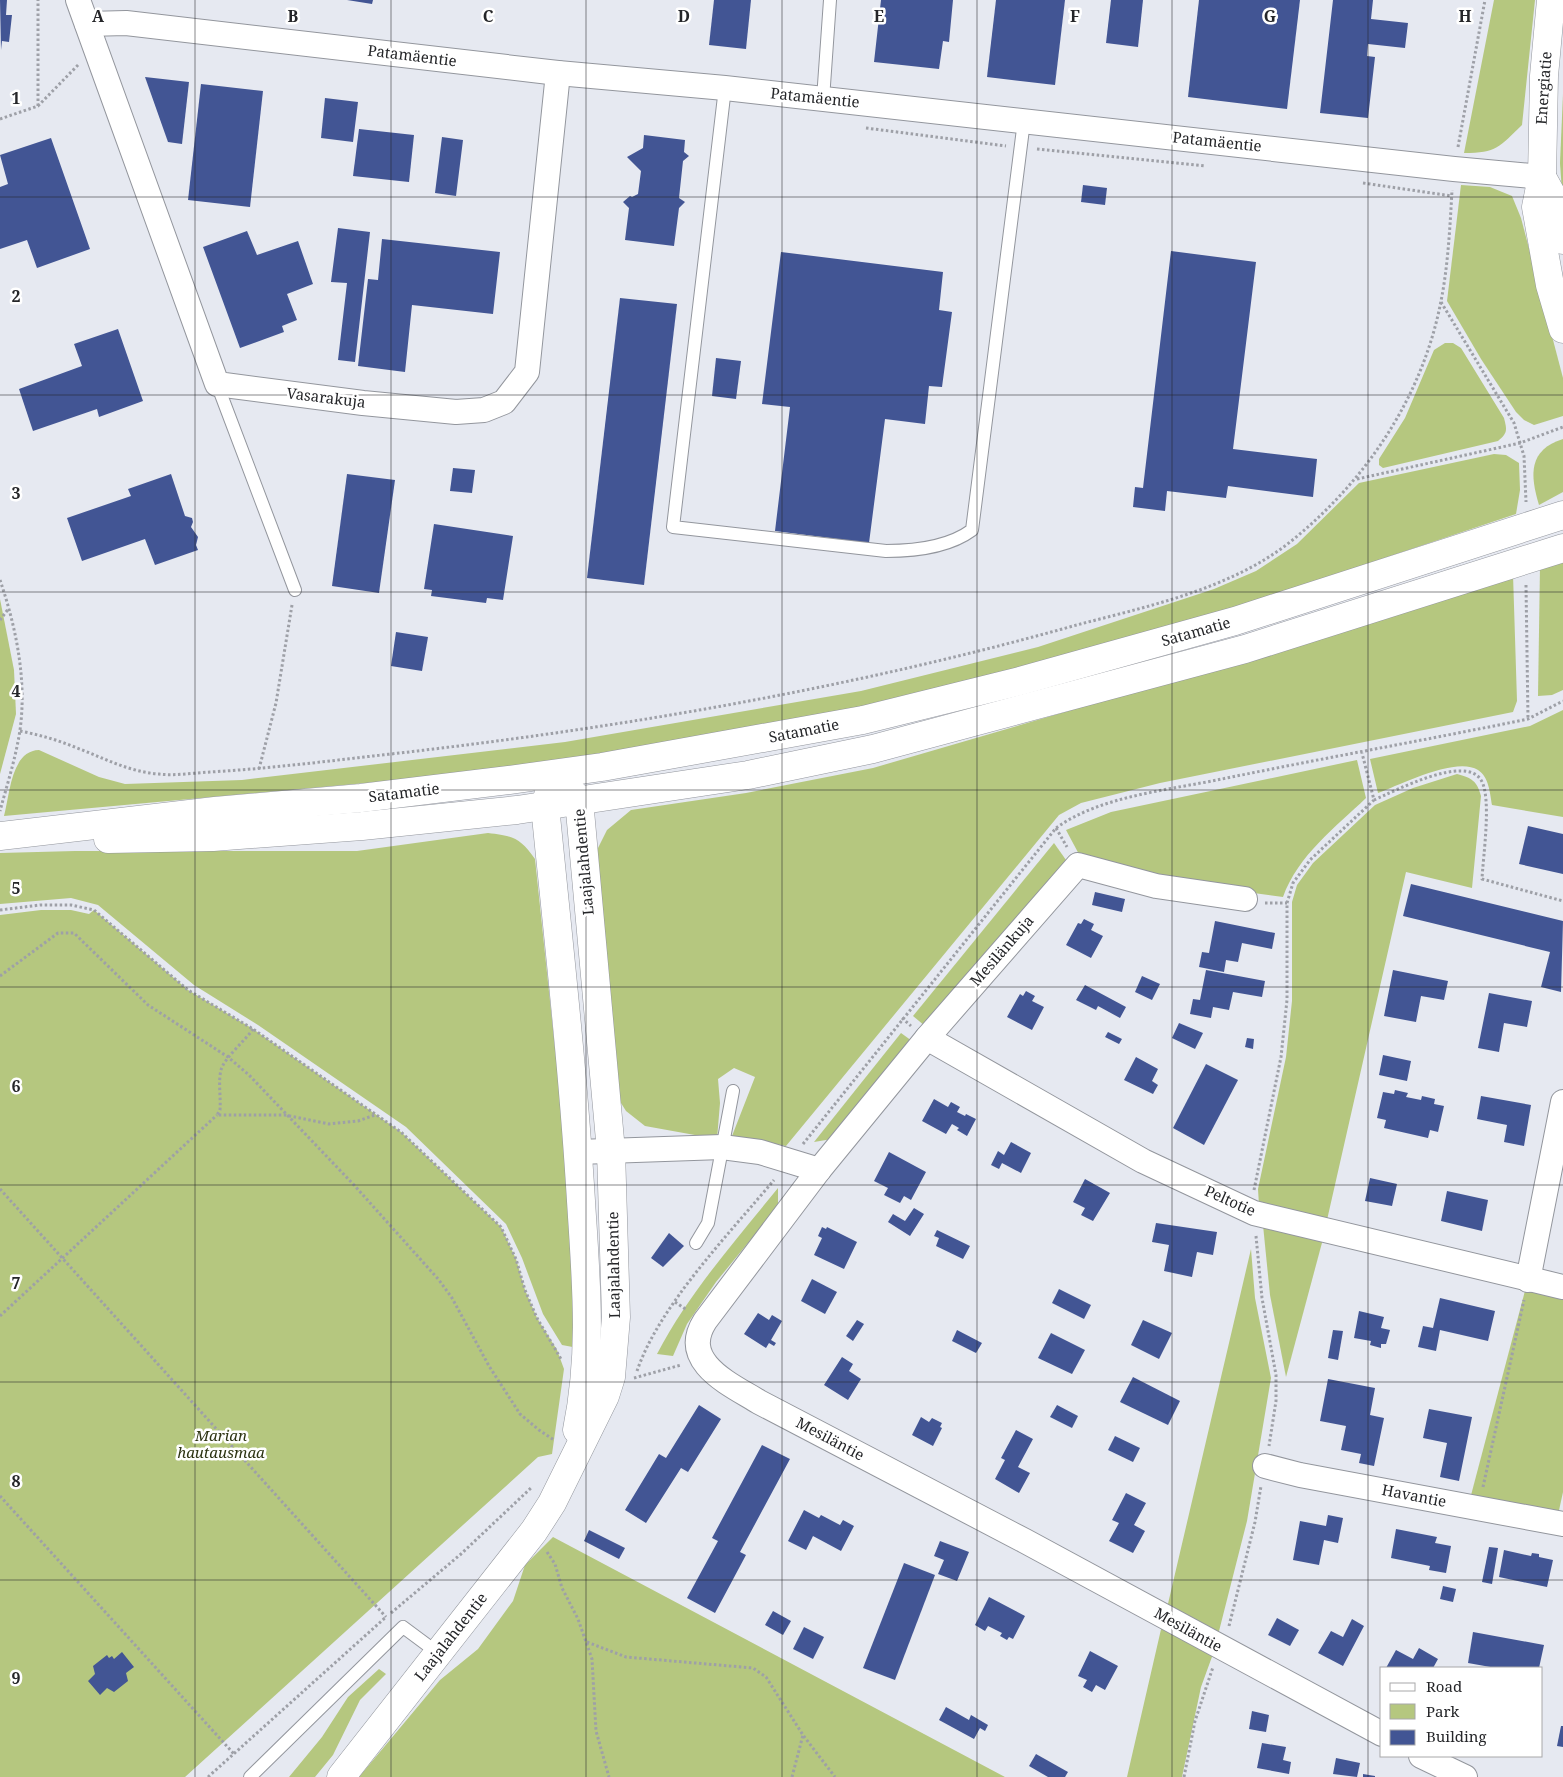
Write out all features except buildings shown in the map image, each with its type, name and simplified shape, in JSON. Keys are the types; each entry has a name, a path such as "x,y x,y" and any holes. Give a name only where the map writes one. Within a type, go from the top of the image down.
{"main road":[{"name":"Energiatie","path":"1551,0 1544,76 1542,177 1536,207 1550,285 1563,329"},
{"name":"Energiatie","path":"1542,177 1554,199 1563,240"},
{"name":"Satamatie","path":"11,835 215,811 371,797 555,774 735,745 844,723 1011,683 1235,621 1563,515"},
{"name":"Satamatie","path":"11,835 88,839 213,837 362,826 545,806 748,775 873,749 1245,649 1563,548"},
{"name":"Laajalahdentie","path":"341,1777 534,1531 552,1503 570,1468 605,1396 612,1377 616,1317 611,1151 579,800 555,774 545,806 578,1152 588,1315 587,1372 570,1468"}],"street":[{"path":"78,0 217,384"},
{"name":"Patamäentie","path":"87,24 126,23 558,73 725,88 1454,169 1542,177"},
{"name":"Vasarakuja","path":"217,384 363,404 456,412 484,410 504,402 527,372 558,73"},
{"name":"Mesilänkuja","path":"818,1170 927,1038 1078,865 1156,886 1245,898"},
{"name":"Peltotie","path":"927,1038 1143,1162 1254,1213 1563,1287"},
{"path":"1528,1280 1563,1102"},
{"path":"578,1152 722,1147 760,1152 818,1170 702,1326 699,1332 698,1348 701,1360"},
{"name":"Mesiläntie","path":"701,1360 719,1376 759,1402 1025,1541 1380,1733"},
{"name":"Havantie","path":"1265,1466 1563,1524"},
{"path":"1426,1764 1465,1777"}],"lane":[{"path":"823,99 830,0"},
{"path":"725,88 672,527 904,550 950,542 972,530 1024,121"},
{"path":"217,384 295,590"},
{"path":"696,1243 708,1223 733,1091"},
{"path":"250,1777 402,1627 438,1653"}],"path":[{"path":"38,0 38,106"},
{"path":"20,731 47,737 133,770 161,775 259,769 555,734 728,705 882,675 1035,637 1150,605 1212,585 1253,567 1293,540 1357,479 1375,455 1400,413 1416,381 1441,302 1454,169 1485,0"},
{"path":"0,119 38,106 95,47"},
{"path":"1441,302 1514,423 1526,473 1526,502"},
{"path":"1357,479 1520,443 1563,427"},
{"path":"1526,578 1528,719 1563,701"},
{"path":"0,580 10,608 21,670 20,731 0,812"},
{"path":"259,769 276,703 295,590"},
{"path":"0,593 6,596"},
{"path":"0,620 10,608"},
{"path":"1362,753 1374,800"},
{"path":"1184,1777 1195,1721 1214,1662 1221,1648 1232,1615 1255,1522 1276,1401 1276,1375 1262,1298 1253,1187 1280,1056 1287,1000 1286,902 1293,884 1310,860 1374,800 1441,773 1457,770 1472,772 1481,779 1485,791 1487,815 1482,879 1563,901"},
{"path":"0,910 63,905 94,910 188,990 253,1029 401,1132 501,1227 516,1259 525,1290 537,1318 557,1350 564,1369"},
{"path":"0,976 58,933 74,933 148,1004 228,1057 249,1075 285,1115 354,1185 439,1280 452,1298 489,1366 520,1414 554,1440"},
{"path":"0,970 7,970"},
{"path":"0,1316 217,1115 220,1110 222,1069 228,1057 244,1043 253,1029"},
{"path":"217,1115 285,1115 329,1124 358,1121 376,1114"},
{"path":"0,1189 386,1617"},
{"path":"1478,1508 1528,1280"},
{"path":"634,1378 701,1360"},
{"path":"553,1447 555,1431"},
{"path":"208,1777 386,1617 461,1554 536,1483"},
{"path":"0,1496 234,1754"},
{"path":"534,1531 555,1564 562,1588 587,1642 592,1659 596,1731 609,1777"},
{"path":"587,1642 626,1657 753,1668 766,1677 803,1734 835,1777"},
{"path":"792,1777 803,1734"}],"green space":[{"path":"1494,0 1535,0 1522,125 1502,144 1491,150 1464,153"},
{"path":"1563,94 1563,206 1560,163"},
{"path":"1461,185 1490,187 1512,196 1521,218 1563,378 1563,416 1534,425 1524,420 1516,412 1481,359 1447,301"},
{"path":"1445,343 1453,343 1461,348 1504,418 1506,428 1504,436 1498,441 1383,468 1379,465 1379,459 1405,418 1434,350"},
{"path":"1563,439 1563,492 1539,505 1534,484 1534,465 1543,450"},
{"path":"1494,454 1506,455 1519,463 1520,490 1516,514 1238,607 1042,663 861,710 567,762 399,780 4,816 10,786 17,766 30,752 39,750 99,777 125,784 242,780 565,742 861,691 1038,647 1214,589 1256,571 1297,544 1359,483"},
{"path":"1563,558 1563,690 1552,695 1538,696 1540,566"},
{"path":"1513,574 1517,701 1513,712 1160,783 1081,803 1059,815 786,1146 732,1136 755,1077 734,1068 718,1079 720,1103 717,1139 645,1126 626,1111 616,1095 596,852 607,830 631,810 746,793 873,768 1246,659"},
{"path":"0,599 14,670 16,714 0,774"},
{"path":"1563,710 1563,817 1492,805 1485,777 1478,770 1468,767 1442,769 1428,773 1378,793 1370,759 1530,726"},
{"path":"1357,760 1366,798 1308,855 1298,868 1283,897 1195,885 1081,858 1066,830 1111,812"},
{"path":"1457,774 1473,781 1478,787 1481,796 1472,888 1406,872 1327,1220 1259,1205 1258,1189 1286,1057 1292,1001 1292,902 1297,885 1313,863 1375,805 1413,788"},
{"path":"488,833 516,839 525,846 535,859 565,1143 578,1348 562,1345 543,1314 522,1258 506,1224 406,1127 258,1025 194,985 98,905 71,898 0,904 0,853 75,851 357,851"},
{"path":"1054,843 1066,860 925,1026 913,1016"},
{"name":"Marian hautausmaa","path":"41,910 71,910 89,914 94,910 188,990 253,1029 401,1132 501,1227 516,1259 525,1290 537,1318 557,1350 564,1369 552,1454 538,1457 185,1777 0,1777 0,915"},
{"path":"901,1033 912,1041 832,1139 814,1142"},
{"path":"778,1188 778,1206 716,1282 687,1324 673,1356 657,1354 698,1289"},
{"path":"1263,1225 1323,1239 1286,1377 1270,1295"},
{"path":"1251,1249 1255,1298 1271,1378 1247,1521 1217,1639 1167,1608"},
{"path":"1526,1287 1563,1295 1563,1492 1558,1515 1470,1499"},
{"path":"553,1537 1005,1777 359,1777 440,1680 478,1649 513,1601 525,1565"},
{"path":"1162,1625 1213,1654 1201,1687 1182,1777 1127,1777"},
{"path":"379,1669 386,1674 360,1700 333,1755 315,1777 289,1777 322,1737 348,1697"}]}
